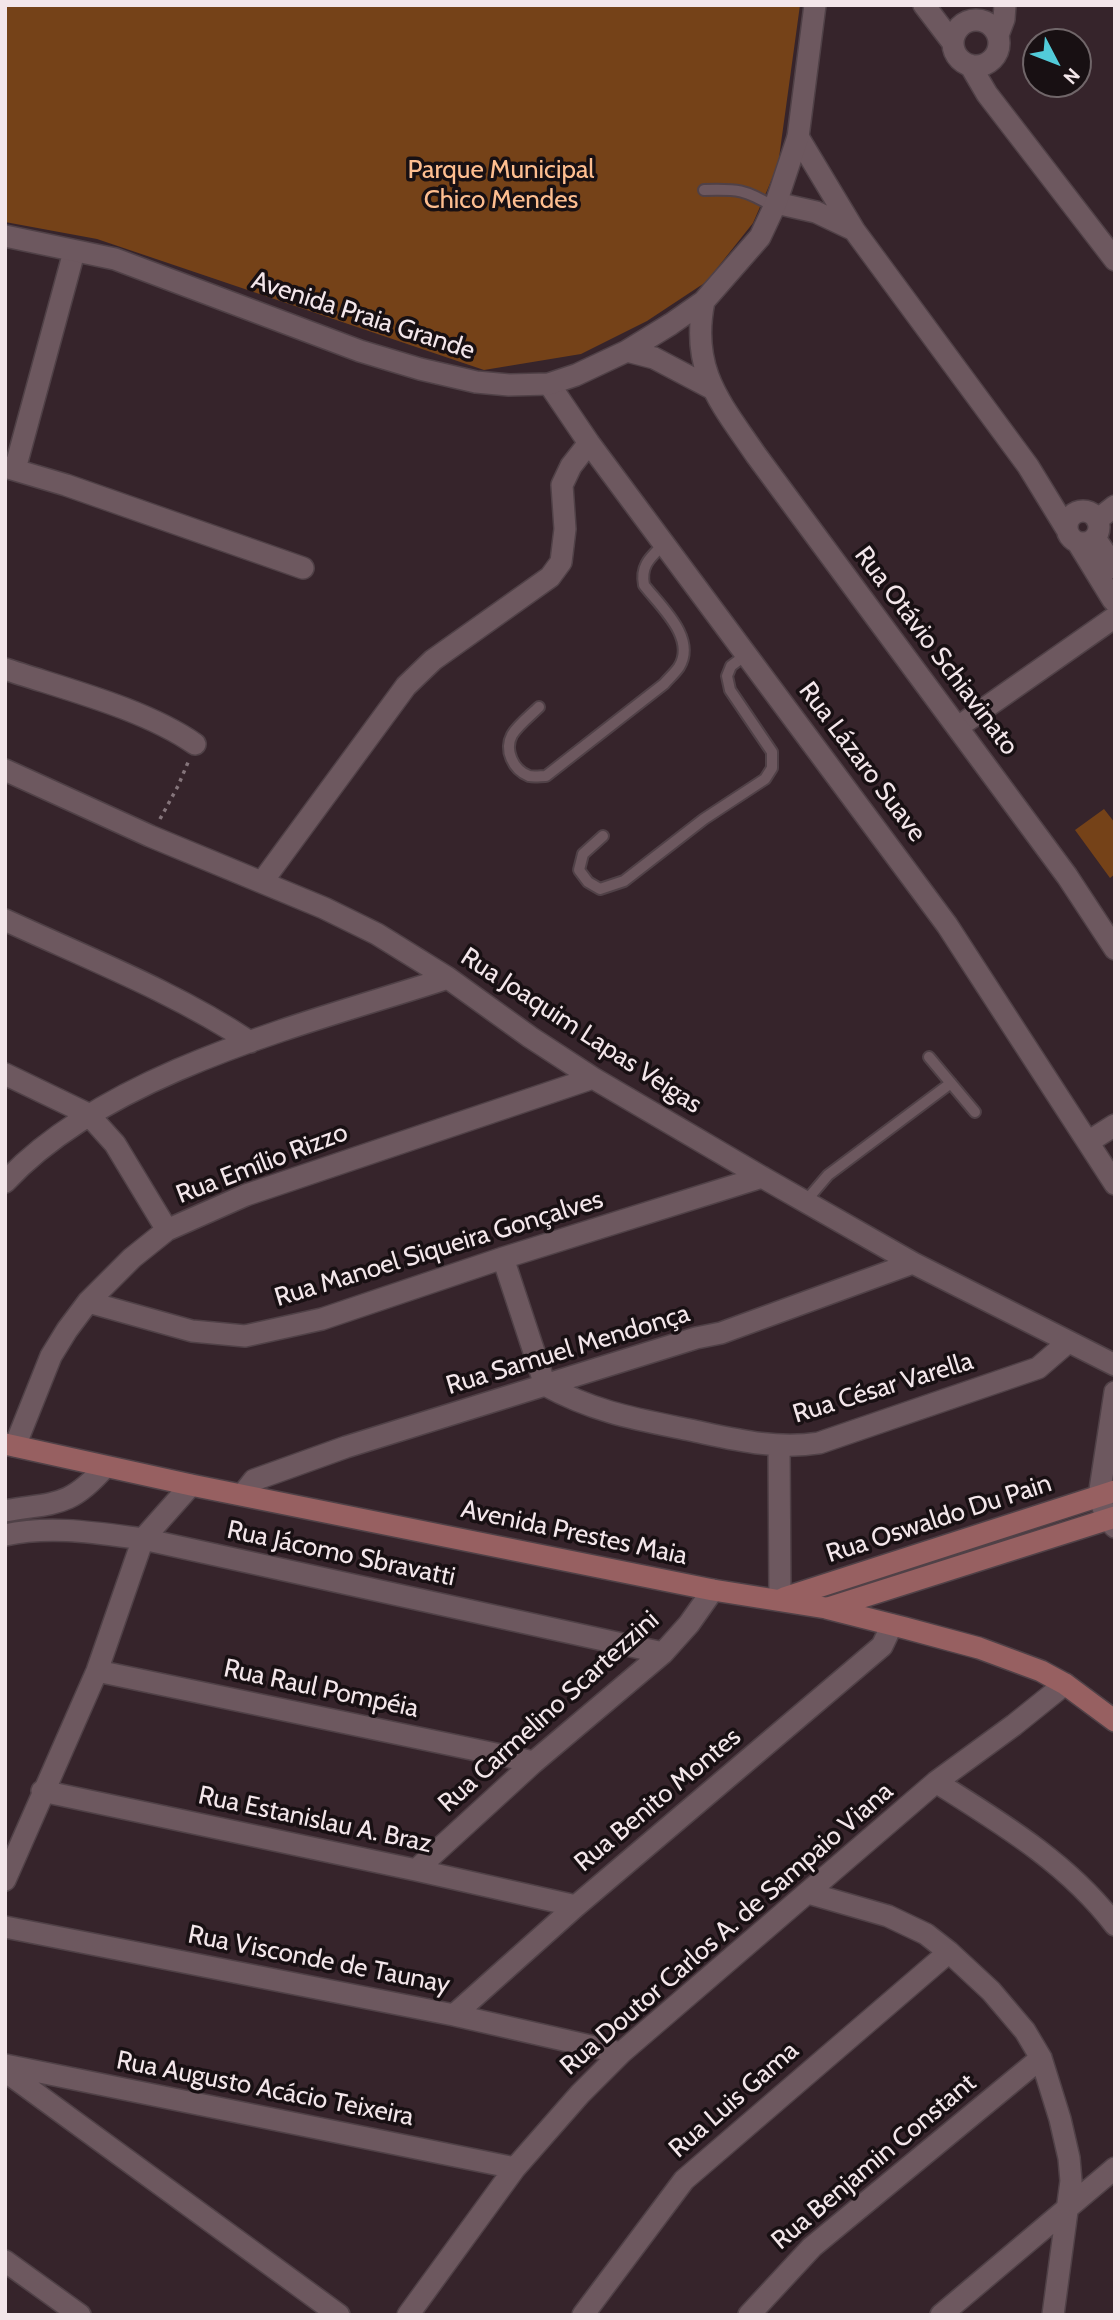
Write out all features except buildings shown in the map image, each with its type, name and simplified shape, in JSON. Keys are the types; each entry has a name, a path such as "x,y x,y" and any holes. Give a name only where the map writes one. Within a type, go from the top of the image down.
{"main road":[{"name":"Avenida Prestes Maia","path":"10,1445 191,1485 713,1590 826,1608 1010,1658 1065,1684 1115,1721"},
{"name":"Rua Oswaldo Du Pain","path":"780,1600 1107,1494"},
{"name":"Rua Oswaldo Du Pain","path":"826,1608 1112,1521"}],"street":[{"name":"Avenida Praia Grande","path":"5,236 115,259 360,351 420,369 476,382 509,386 548,384 576,375 626,351 704,301 760,237 775,205 798,137 815,5"},
{"path":"924,5 953,43 958,57 970,65 981,85 1115,260"},
{"path":"941,5 949,13 977,15 989,23 998,35"},
{"path":"970,65 983,65 993,59 999,47 998,35 1004,19 1005,5"},
{"path":"953,43 957,30 977,15"},
{"path":"993,59 999,107"},
{"path":"798,137 854,230 1028,466 1115,568"},
{"path":"775,205 816,212 854,230"},
{"path":"74,252 10,468 303,568"},
{"name":"Rua Otávio Schiavinato","path":"704,301 699,326 701,350 711,388 756,455 1067,876 1115,949"},
{"name":"Rua Otávio Schiavinato","path":"626,351 654,358 711,388"},
{"name":"Rua Lázaro Suave","path":"548,384 947,925 1115,1184"},
{"path":"262,882 406,686 433,660 550,577 561,562 565,529 562,485 571,466 589,443"},
{"path":"1083,528 1115,506"},
{"path":"958,727 1114,608 1083,528"},
{"path":"5,669 150,719 176,731 195,744"},
{"name":"Rua Joaquim Lapas Veigas","path":"5,771 150,836 324,908 377,934 448,978 593,1078 762,1177 913,1264 1108,1362"},
{"path":"5,920 182,1002 250,1042"},
{"path":"5,1182 25,1160 88,1114 181,1069 250,1042 448,978"},
{"path":"5,1074 88,1114 116,1144 167,1230"},
{"name":"Rua Emílio Rizzo","path":"10,1445 51,1356 88,1302 132,1258 167,1230 246,1195 593,1078"},
{"path":"1088,1142 1115,1125"},
{"name":"Rua Manoel Siqueira Gonçalves","path":"88,1302 192,1331 245,1336 322,1320 503,1258 762,1177"},
{"path":"503,1258 545,1385"},
{"name":"Rua Samuel Mendonça","path":"243,1494 254,1480 285,1468 696,1338 721,1333 913,1264"},
{"name":"Rua César Varella","path":"545,1385 575,1402 607,1413 755,1443 797,1447 819,1443 1038,1368 1067,1343"},
{"path":"1108,1362 1115,1386"},
{"path":"1112,1521 1107,1494 1115,1392"},
{"path":"779,1446 780,1600"},
{"path":"6,1511 65,1501 80,1493 105,1467"},
{"path":"5,1880 97,1671 143,1539 191,1485"},
{"name":"Rua Jácomo Sbravatti","path":"5,1535 31,1529 55,1529 143,1539 663,1653"},
{"name":"Rua Carmelino Scartezzini","path":"416,1870 534,1762 663,1653 689,1624 713,1590"},
{"name":"Rua Benito Montes","path":"454,2015 576,1906 882,1646 892,1625"},
{"name":"Rua Raul Pompéia","path":"97,1671 534,1762"},
{"name":"Rua Doutor Carlos A. de Sampaio Viana","path":"408,2315 514,2168 621,2053 936,1782 1065,1684"},
{"path":"936,1782 1000,1822 1050,1858 1094,1897 1115,1925"},
{"name":"Rua Estanislau A. Braz","path":"43,1791 576,1906"},
{"path":"808,1893 888,1916 926,1934 990,1991 1025,2031 1041,2058 1060,2119 1071,2181 1053,2315"},
{"name":"Rua Visconde de Taunay","path":"5,1927 454,2015 621,2053"},
{"name":"Rua Luis Gama","path":"583,2315 684,2180 949,1952"},
{"name":"Rua Benjamin Constant","path":"749,2315 812,2247 1041,2058"},
{"name":"Rua Augusto Acácio Teixeira","path":"5,2065 514,2168"},
{"path":"5,2071 339,2315"},
{"path":"941,2315 1115,2168"},
{"path":"5,2261 80,2315"}],"lane":[{"path":"704,190 743,191 775,205"},
{"path":"539,707 513,734 508,748 512,760 530,776 546,776 664,684 680,665 683,647 680,632 644,585 642,575 644,564 664,544"},
{"path":"603,836 583,854 579,870 587,882 600,889 624,881 704,819 765,779 772,768 772,752 730,690 727,676 731,666 747,654"},
{"path":"929,1057 975,1112"},
{"path":"805,1202 828,1175 951,1083"}],"path":[{"path":"150,836 178,786 195,744"}],"green space":[{"name":"Parque Municipal Chico Mendes","path":"5,5 800,5 778,165 753,223 706,282 647,321 581,354 484,370 97,239 5,222"},
{"path":"1104,809 1115,823 1115,874 1110,878 1075,830"}]}
